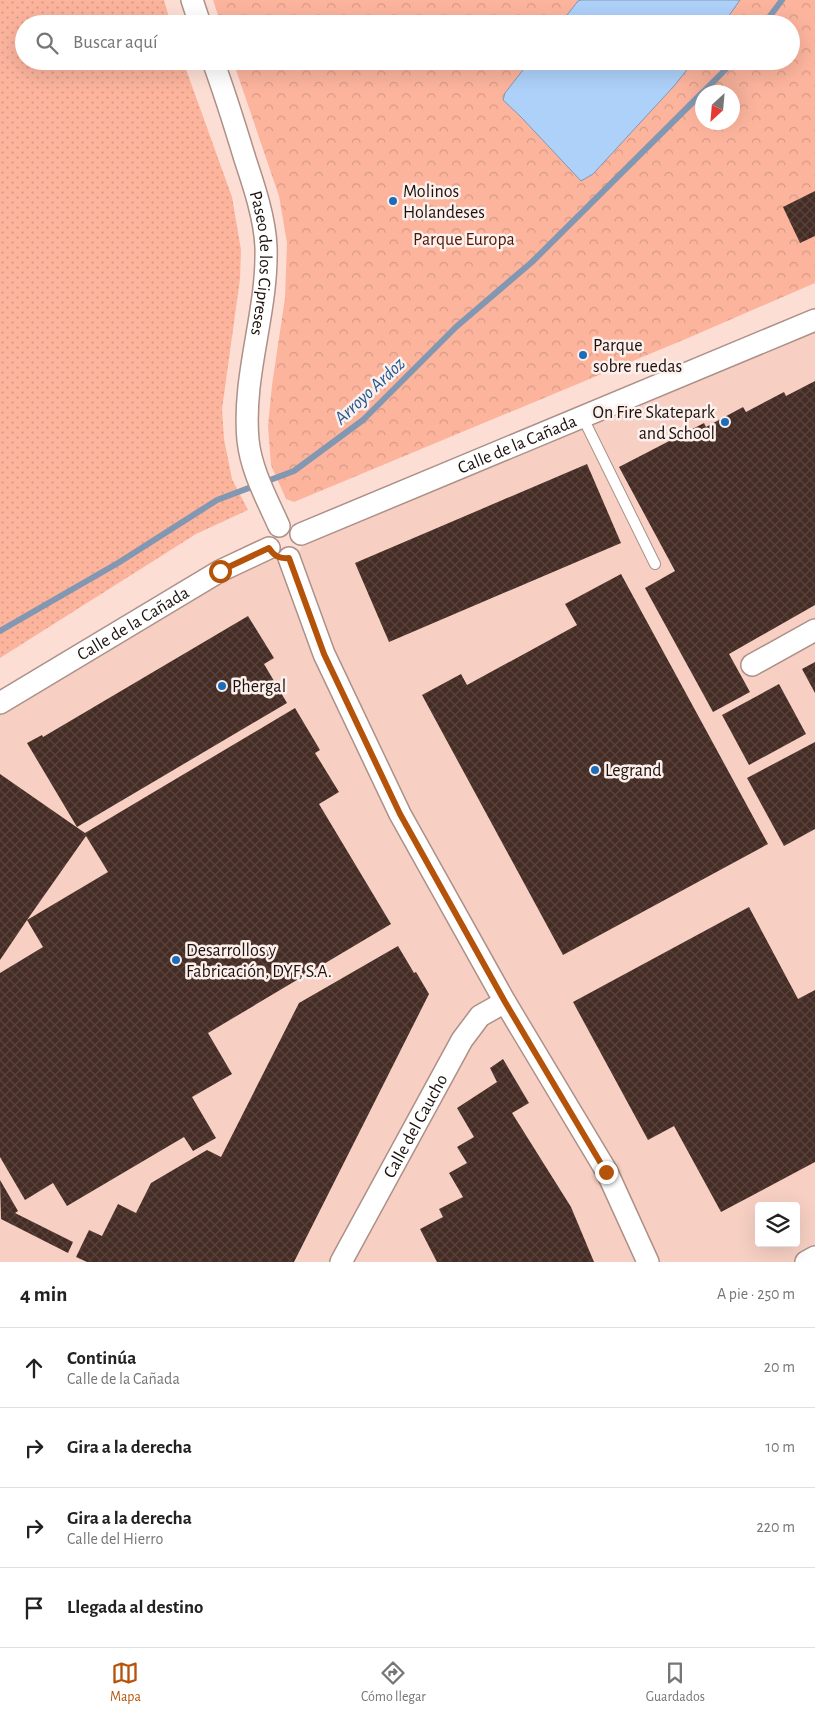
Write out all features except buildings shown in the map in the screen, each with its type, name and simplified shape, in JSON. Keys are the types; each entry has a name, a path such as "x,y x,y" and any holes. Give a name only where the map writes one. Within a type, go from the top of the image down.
{"street":[{"path":"192,0 197,15"},
{"name":"Paseo de los Cipreses","path":"216,70 258,199 266,246 264,296 251,373 247,415 248,442 257,475 278,526"},
{"name":"Calle de la Cañada","path":"300,534 815,320"},
{"path":"278,526 291,526 297,529 300,534 302,540 301,549 289,558 278,557 269,548 269,535 278,526"},
{"name":"Calle de la Cañada","path":"0,703 220,571 269,548"},
{"path":"289,558 324,654 400,814 505,1002 606,1172 648,1262"},
{"path":"752,665 815,630"},
{"name":"Calle del Caucho","path":"341,1262 462,1040 480,1016 505,1002"},
{"path":"806,1262 815,1257"}],"lane":[{"path":"582,416 655,564"}],"shaded area":[{"path":"815,320 815,1262 0,1262 0,703 273,554 284,559 296,554 301,549 302,540"}],"green space":[{"path":"0,0 164,0 168,15 15,15 15,70 186,70 232,197 241,250 240,279 222,409 224,439 232,479 248,510 196,534 0,658"},
{"name":"Parque Europa","path":"213,0 815,0 815,283 294,502 286,499 271,465 268,426 285,298 287,243 279,196 236,70 800,70 800,15 218,15"}],"water":[{"path":"740,0 729,15 567,15 578,1"},
{"path":"523,70 687,70 593,174 581,181 503,100 505,93"}],"waterway":[{"name":"Arroyo Ardoz","path":"771,15 782,0"},
{"name":"Arroyo Ardoz","path":"710,85 725,70"},
{"name":"Arroyo Ardoz","path":"0,631 118,563 217,500 294,471 363,420 456,327 532,262 695,100"}],"place":[{"name":"Molinos Holandeses","path":"393,201"},
{"name":"Parque sobre ruedas","path":"583,355"},
{"name":"On Fire Skatepark and School","path":"725,422"},
{"name":"Phergal","path":"222,686"},
{"name":"Legrand","path":"595,770"},
{"name":"Desarrollos y Fabricación, DYF, S.A.","path":"176,960"}],"route":[{"path":"220,571 269,548 278,557 289,558 324,654 400,814 505,1002 606,1172"}]}
